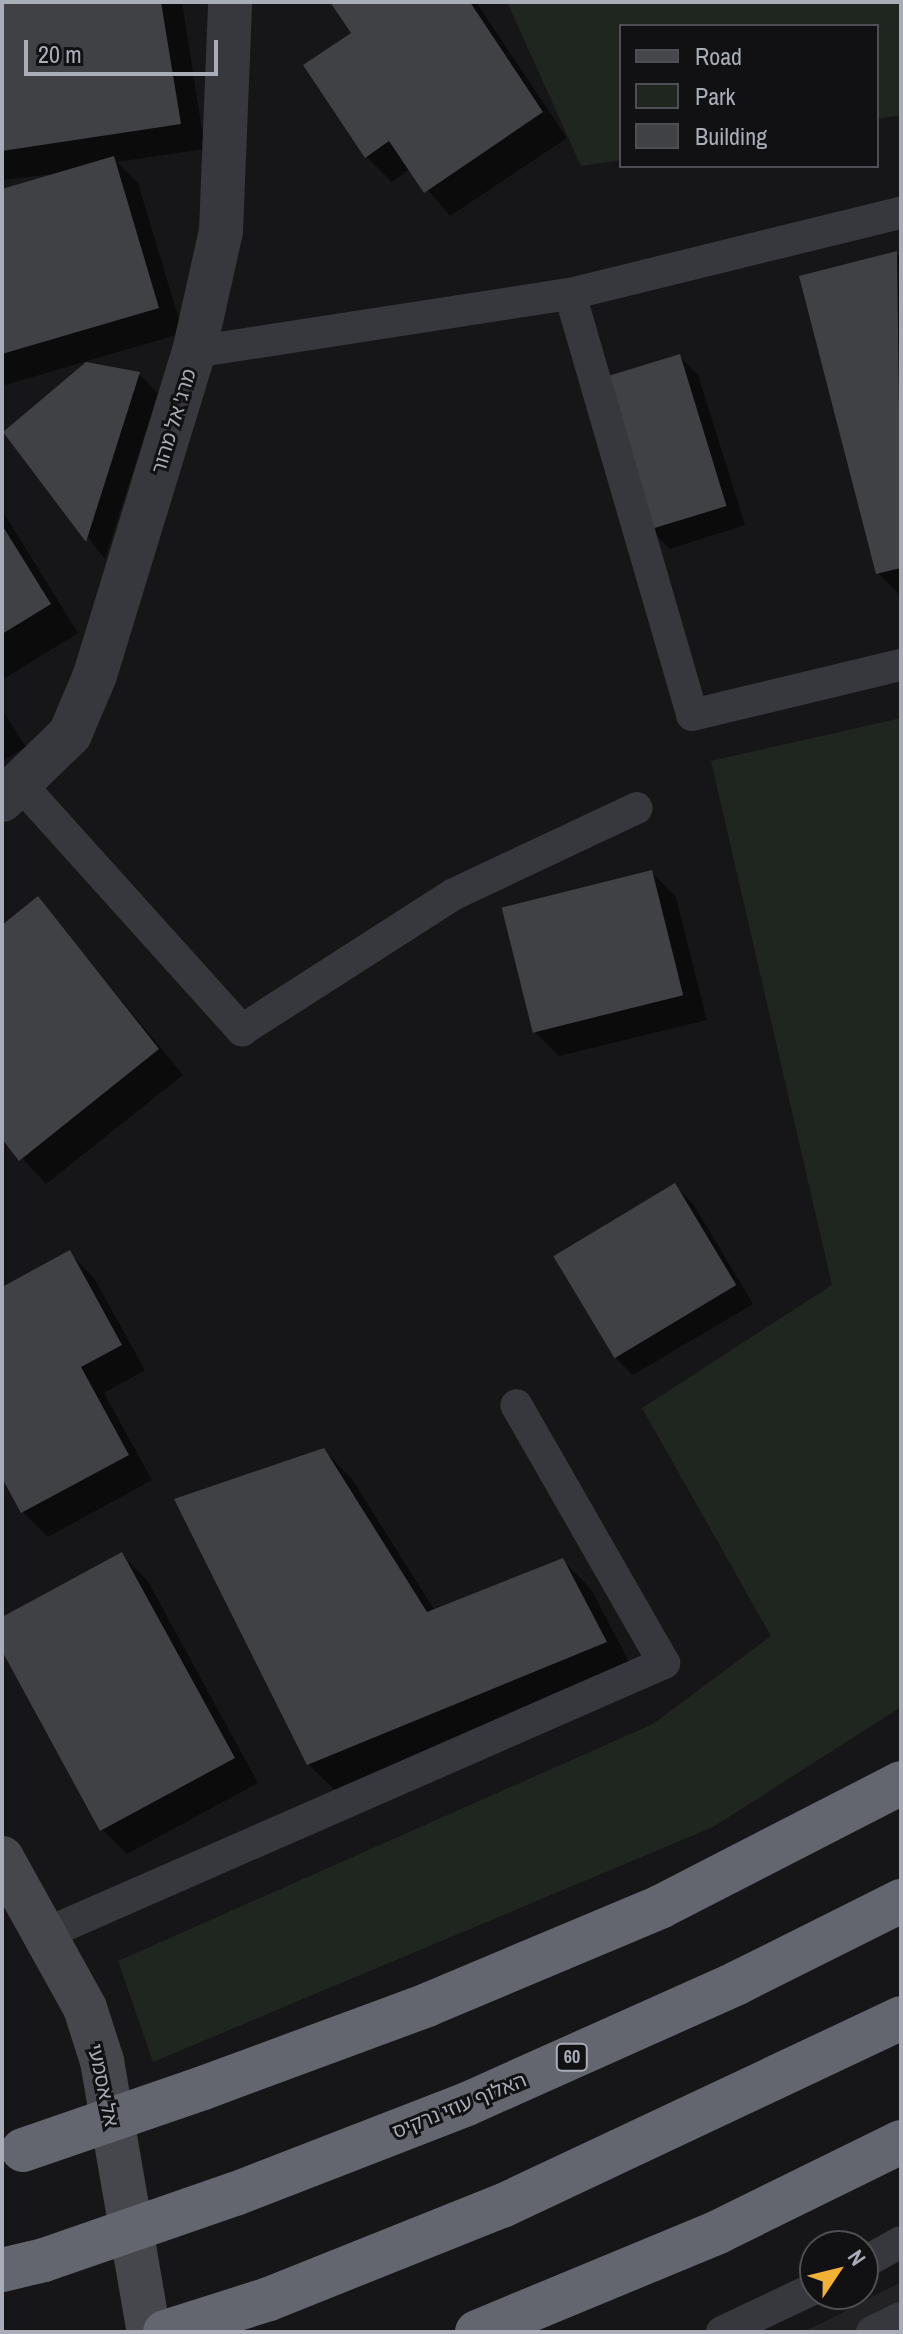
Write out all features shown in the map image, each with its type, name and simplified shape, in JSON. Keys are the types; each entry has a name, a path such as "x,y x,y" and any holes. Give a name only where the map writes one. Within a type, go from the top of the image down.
{"highway":[{"path":"12,2153 203,2088 427,2005 660,1907 901,1783"},
{"name":"האלוף עוזי נרקיס","path":"2,2270 44,2260 235,2194 467,2104 737,1983 901,1901"},
{"path":"165,2332 269,2299 502,2206 901,2018"},
{"path":"477,2332 718,2232 901,2142"}],"street":[{"name":"מרג' אל מהור","path":"12,793 70,734 95,675 194,352 221,231 230,2"},
{"name":"אל אסמעי","path":"2,1858 85,2008 102,2061 149,2332"}],"lane":[{"path":"194,352 570,294 901,213"},
{"path":"570,294 692,715 901,665"},
{"path":"12,793 242,1030 452,895 637,808"},
{"path":"45,1934 664,1663 516,1405"},
{"path":"879,2254 901,2242"},
{"path":"722,2332 799,2296"},
{"path":"872,2332 901,2318"}],"shaded area":[{"path":"901,2282 901,2332 802,2332 847,2310 879,2310 879,2293"}],"green space":[{"path":"507,2 901,2 901,115 879,119 879,24 619,24 619,160 581,166"},
{"path":"901,718 901,1707 713,1827 153,2062 118,1961 653,1724 771,1636 642,1408 832,1285 711,761"}],"building":[{"path":"2,2 161,2 181,124 2,151"},
{"path":"330,2 470,2 543,112 424,193 389,141 365,158 303,65 351,33"},
{"path":"114,156 159,308 2,354 2,189"},
{"path":"897,251 901,568 876,574 799,276"},
{"path":"680,354 726,506 647,530 601,378"},
{"path":"86,362 140,372 86,542 3,432"},
{"path":"2,525 51,604 2,634"},
{"path":"652,870 683,995 533,1033 502,907"},
{"path":"38,896 159,1049 19,1161 2,1139 2,925"},
{"path":"675,1183 736,1285 615,1358 553,1256"},
{"path":"70,1250 122,1345 81,1367 129,1455 21,1513 2,1478 2,1287"},
{"path":"324,1448 427,1612 563,1558 607,1642 307,1765 174,1499"},
{"path":"122,1552 235,1758 100,1831 2,1651 2,1617"}]}
